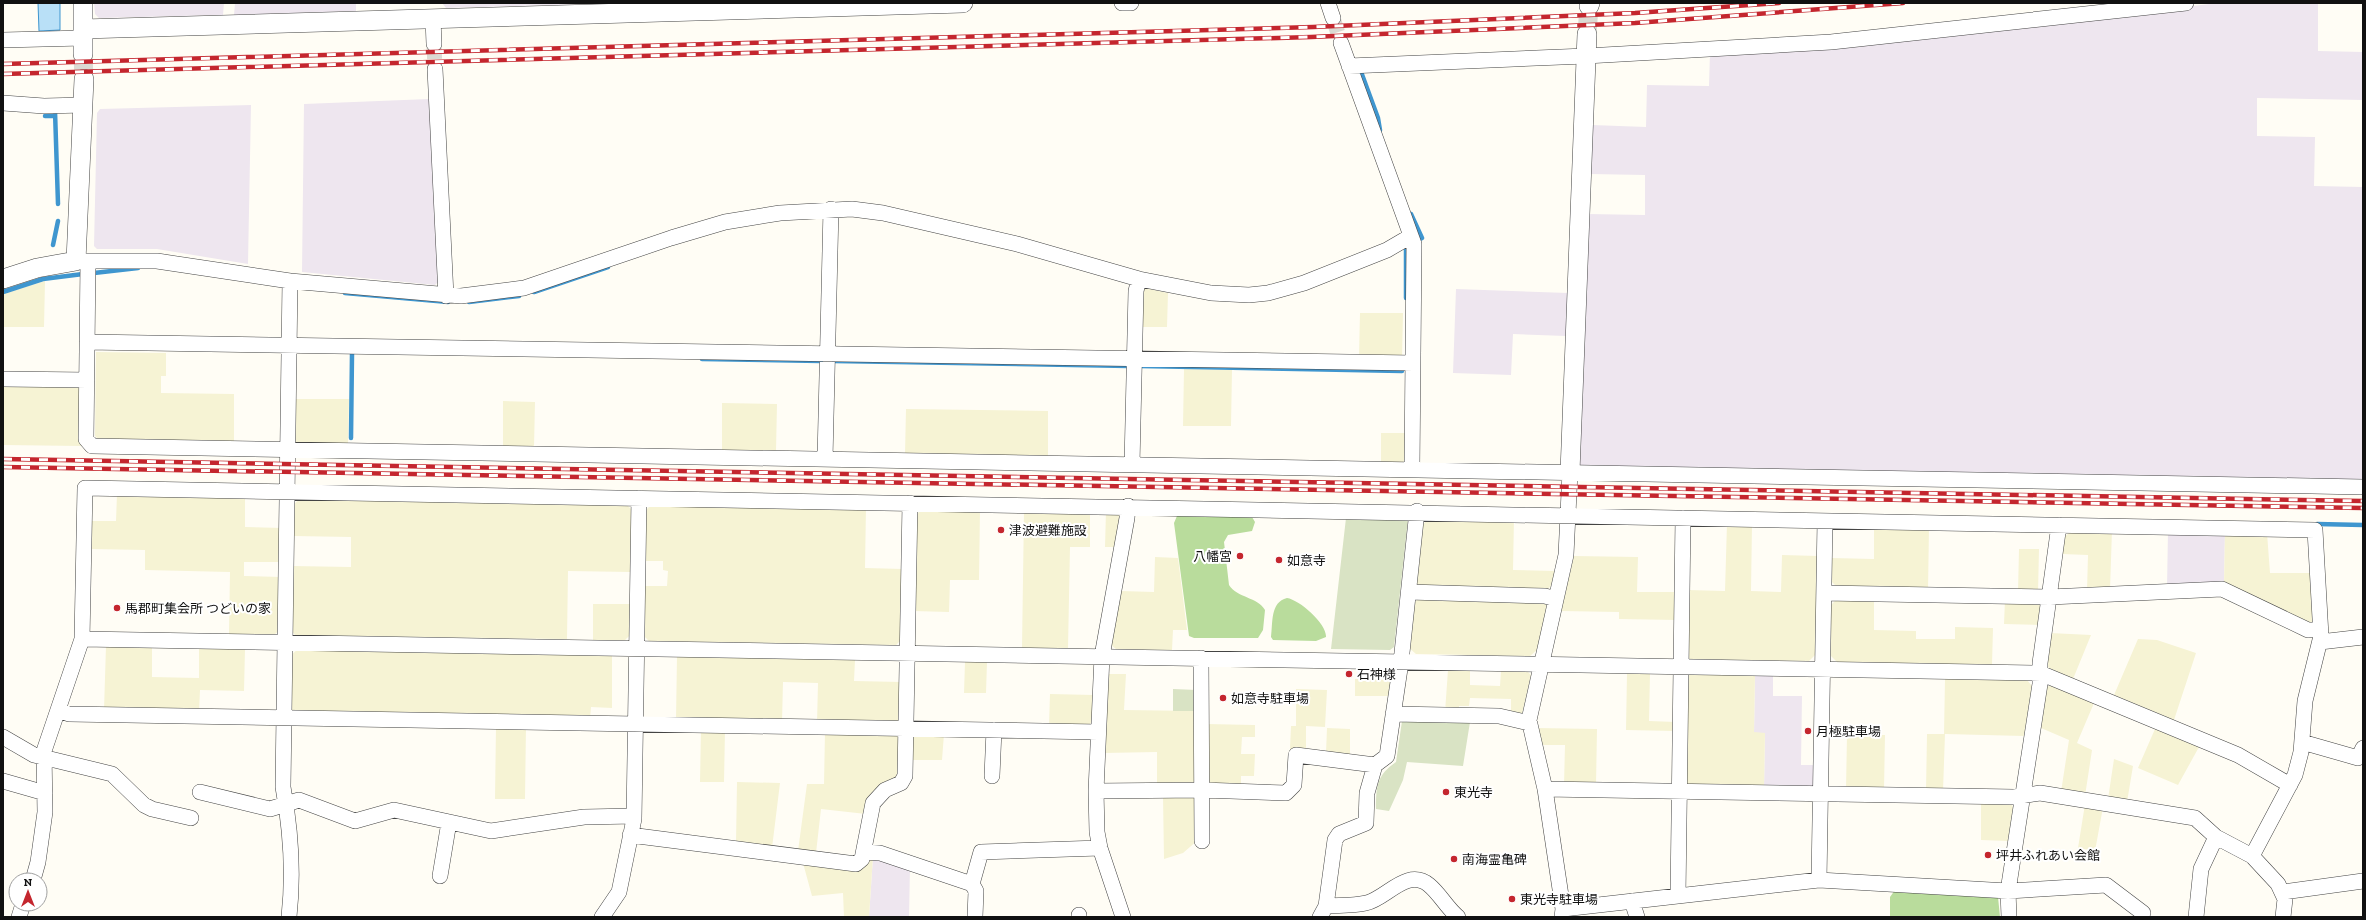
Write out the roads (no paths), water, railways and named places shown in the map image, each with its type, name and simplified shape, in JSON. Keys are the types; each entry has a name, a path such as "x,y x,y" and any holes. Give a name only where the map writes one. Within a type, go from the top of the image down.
{"street":[{"path":"83,3 83,40"},
{"path":"3,40 83,40 433,11 963,3"},
{"path":"1122,3 1131,3"},
{"path":"1328,3 1333,18"},
{"path":"1349,66 1586,56 1831,42 2186,3"},
{"path":"433,11 434,44"},
{"path":"1587,34 1566,556 1529,722 1545,789 1562,913 1632,901 1819,880 2008,891 2106,884 2143,913"},
{"path":"1341,43 1414,244 1412,469"},
{"path":"434,70 446,296"},
{"path":"84,79 84,105 78,178 87,342 86,439 92,446 2363,487"},
{"path":"3,103 44,106 84,105"},
{"path":"3,279 37,268 82,261 157,261 290,282 446,296 493,294 524,288 671,238 725,222 780,213 831,209 883,213 1017,244 1139,279 1218,294 1268,293 1304,283 1387,250 1411,236"},
{"path":"825,459 831,209"},
{"path":"1132,464 1136,291 1139,279"},
{"path":"289,917 293,867 290,822 283,787 290,282"},
{"path":"87,342 1413,363"},
{"path":"3,379 87,380"},
{"path":"35,872 40,853 45,793 44,751 82,638 85,488 1568,514 1581,517 2315,530 2320,635 2305,701 2299,764 2290,785 2252,856"},
{"path":"602,917 619,892 634,816 639,498"},
{"path":"630,836 856,864 862,859 873,803 885,790 901,783 905,776 910,503"},
{"path":"1123,917 1100,848 1097,832 1096,791 1102,656 1128,506"},
{"path":"1417,512 1401,662 1387,756 1375,765 1367,793 1366,823 1339,834 1335,840 1323,911 1368,910 1400,883 1416,880 1429,884 1448,909 1458,917"},
{"path":"1678,896 1684,518"},
{"path":"1819,880 1825,521"},
{"path":"2009,917 2008,891 2023,796 2059,525"},
{"path":"1824,593 2050,597 2222,589 2320,635 2363,637"},
{"path":"1409,592 1545,596 1556,599"},
{"path":"82,638 2040,673 2238,755 2290,785"},
{"path":"1201,658 1202,840"},
{"path":"58,710 69,714 1098,732"},
{"path":"1393,714 1499,716 1529,722"},
{"path":"992,776 994,730"},
{"path":"3,736 34,755 112,774 144,805 152,809 191,818"},
{"path":"2302,742 2358,758 2363,748"},
{"path":"1096,791 1202,790 1286,793 1294,786 1296,755 1375,765"},
{"path":"3,781 45,793"},
{"path":"1545,789 2023,796 2040,793 2195,818 2216,837 2252,856 2278,884 2285,899 2283,917"},
{"path":"200,792 270,809 298,800 355,821 394,810 492,831 584,817 634,816"},
{"path":"440,876 449,822"},
{"path":"2198,916 2201,869 2216,837"},
{"path":"972,884 981,852 1100,848"},
{"path":"864,852 880,853 972,884 976,891 975,917"},
{"path":"2283,892 2363,880"},
{"path":"1632,901 1637,917"}],"water":[{"path":"38,3 60,3 60,30 39,31"}],"waterway":[{"path":"1360,69 1378,118 1380,130"},
{"path":"55,111 58,204"},
{"path":"45,116 55,116"},
{"path":"1411,214 1422,238 1420,239"},
{"path":"53,245 58,221"},
{"path":"1406,246 1406,298"},
{"path":"534,292 608,267"},
{"path":"94,273 138,268"},
{"path":"3,292 43,279 83,274"},
{"path":"345,293 448,302"},
{"path":"469,302 519,296"},
{"path":"351,438 352,354"},
{"path":"702,359 821,361"},
{"path":"834,361 1129,366"},
{"path":"1140,366 1402,371"},
{"path":"2317,524 2363,525"}],"tunnel":[{"path":"1587,34 1589,6"},
{"path":"1333,18 1341,43"},
{"path":"434,44 435,69"},
{"path":"83,54 84,79"}],"railway":[{"path":"3,64 1313,27 1635,13 1779,3"},
{"path":"3,74 1311,37 1635,23 1903,3"},
{"path":"3,459 2363,501"},
{"path":"3,467 2363,508"}],"place":[{"name":"津波避難施設","path":"1001,530"},
{"name":"八幡宮","path":"1240,556"},
{"name":"如意寺","path":"1279,560"},
{"name":"馬郡町集会所 つどいの家","path":"117,608"},
{"name":"石神様","path":"1349,674"},
{"name":"如意寺駐車場","path":"1223,698"},
{"name":"月極駐車場","path":"1808,731"},
{"name":"東光寺","path":"1446,792"},
{"name":"坪井ふれあい会館","path":"1988,855"},
{"name":"南海霊亀碑","path":"1454,859"},
{"name":"東光寺駐車場","path":"1512,899"}]}
